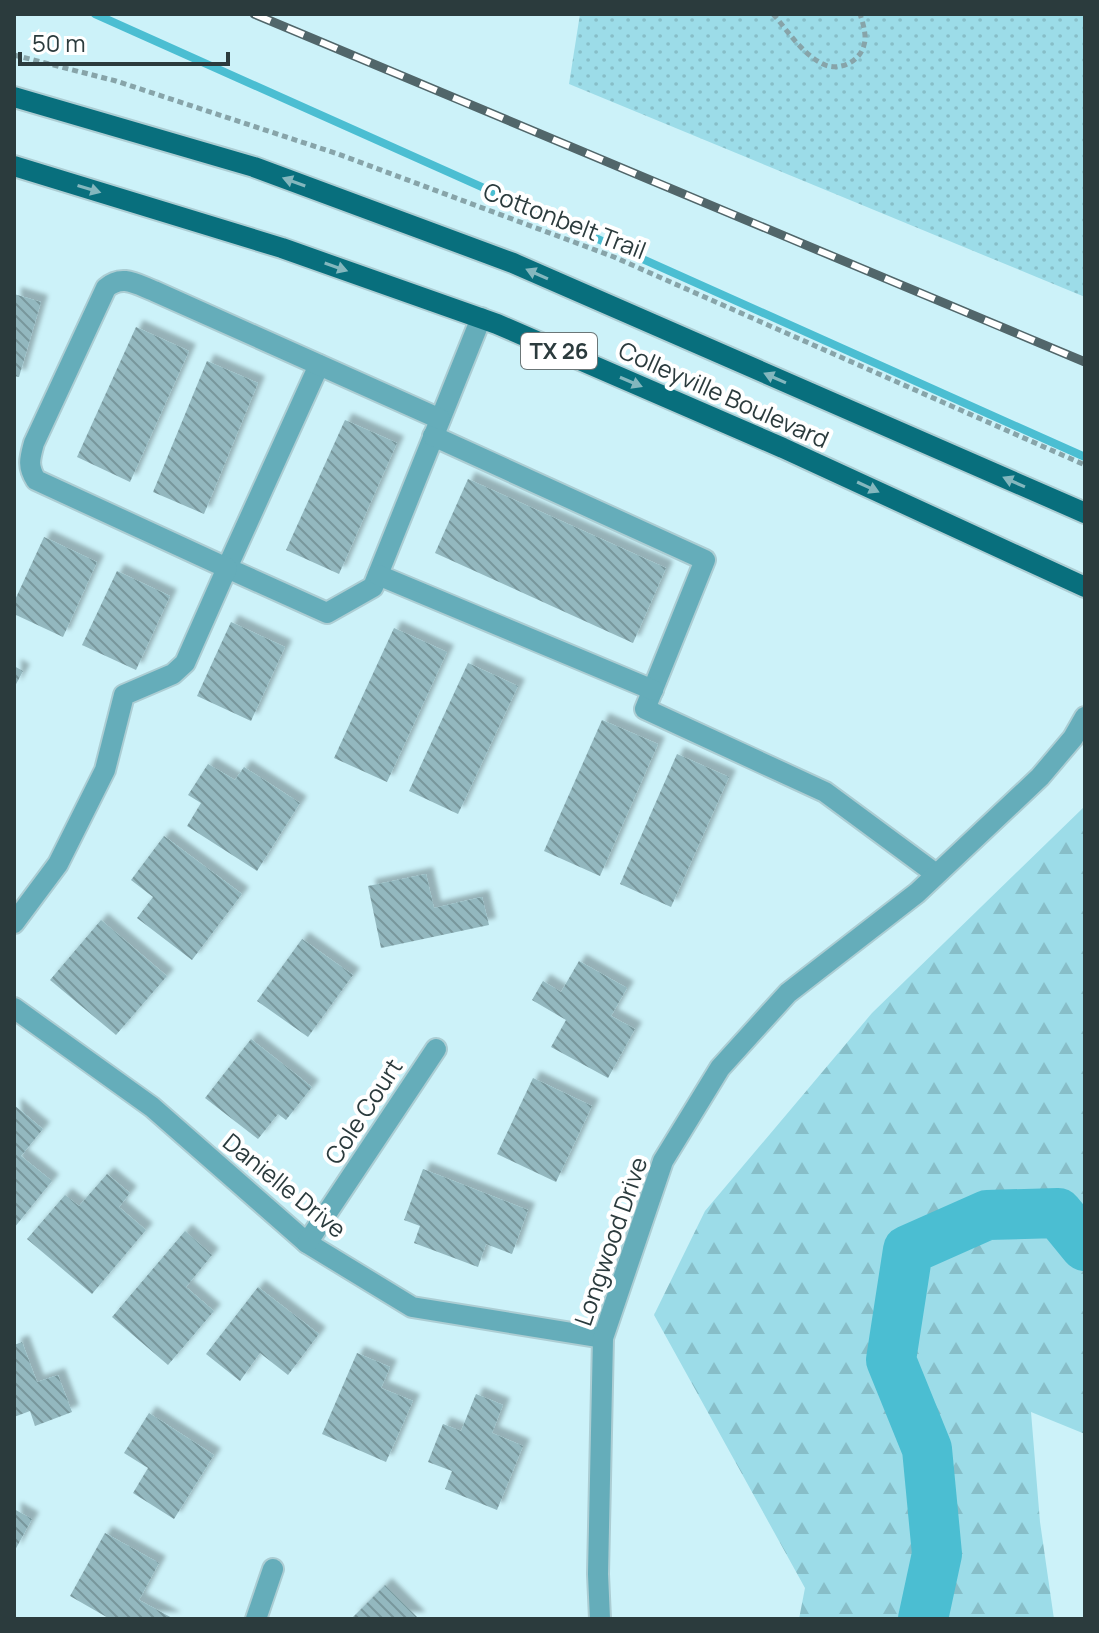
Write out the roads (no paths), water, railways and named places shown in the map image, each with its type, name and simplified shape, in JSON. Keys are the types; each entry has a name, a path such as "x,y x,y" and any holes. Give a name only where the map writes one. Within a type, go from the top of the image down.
{"main road":[{"name":"Colleyville Boulevard","path":"14,97 254,167 513,263 1085,513"},
{"name":"Colleyville Boulevard","path":"14,166 282,248 481,318 783,448 1085,587"}],"street":[{"path":"481,318 436,427 373,587 327,613 36,480 30,471 29,459 34,443 106,288 124,279 154,291 319,365 436,427 705,560 645,709 825,792 936,874"},
{"path":"14,923 58,864 105,770 124,695 173,674 185,663 319,365"},
{"path":"378,575 653,690"},
{"name":"Longwood Drive","path":"600,1619 598,1558 603,1338 663,1161 720,1068 788,993 917,893 1040,777 1073,738 1085,717"},
{"name":"Danielle Drive","path":"14,1008 152,1107 307,1243 412,1307 603,1338"},
{"name":"Cole Court","path":"307,1243 436,1049"},
{"path":"256,1619 273,1569"}],"waterway":[{"path":"95,14 1085,457"},
{"path":"923,1619 937,1554 927,1449 891,1360 908,1250 987,1215 1058,1213 1085,1246"}],"railway":[{"path":"254,14 1085,362"}]}
